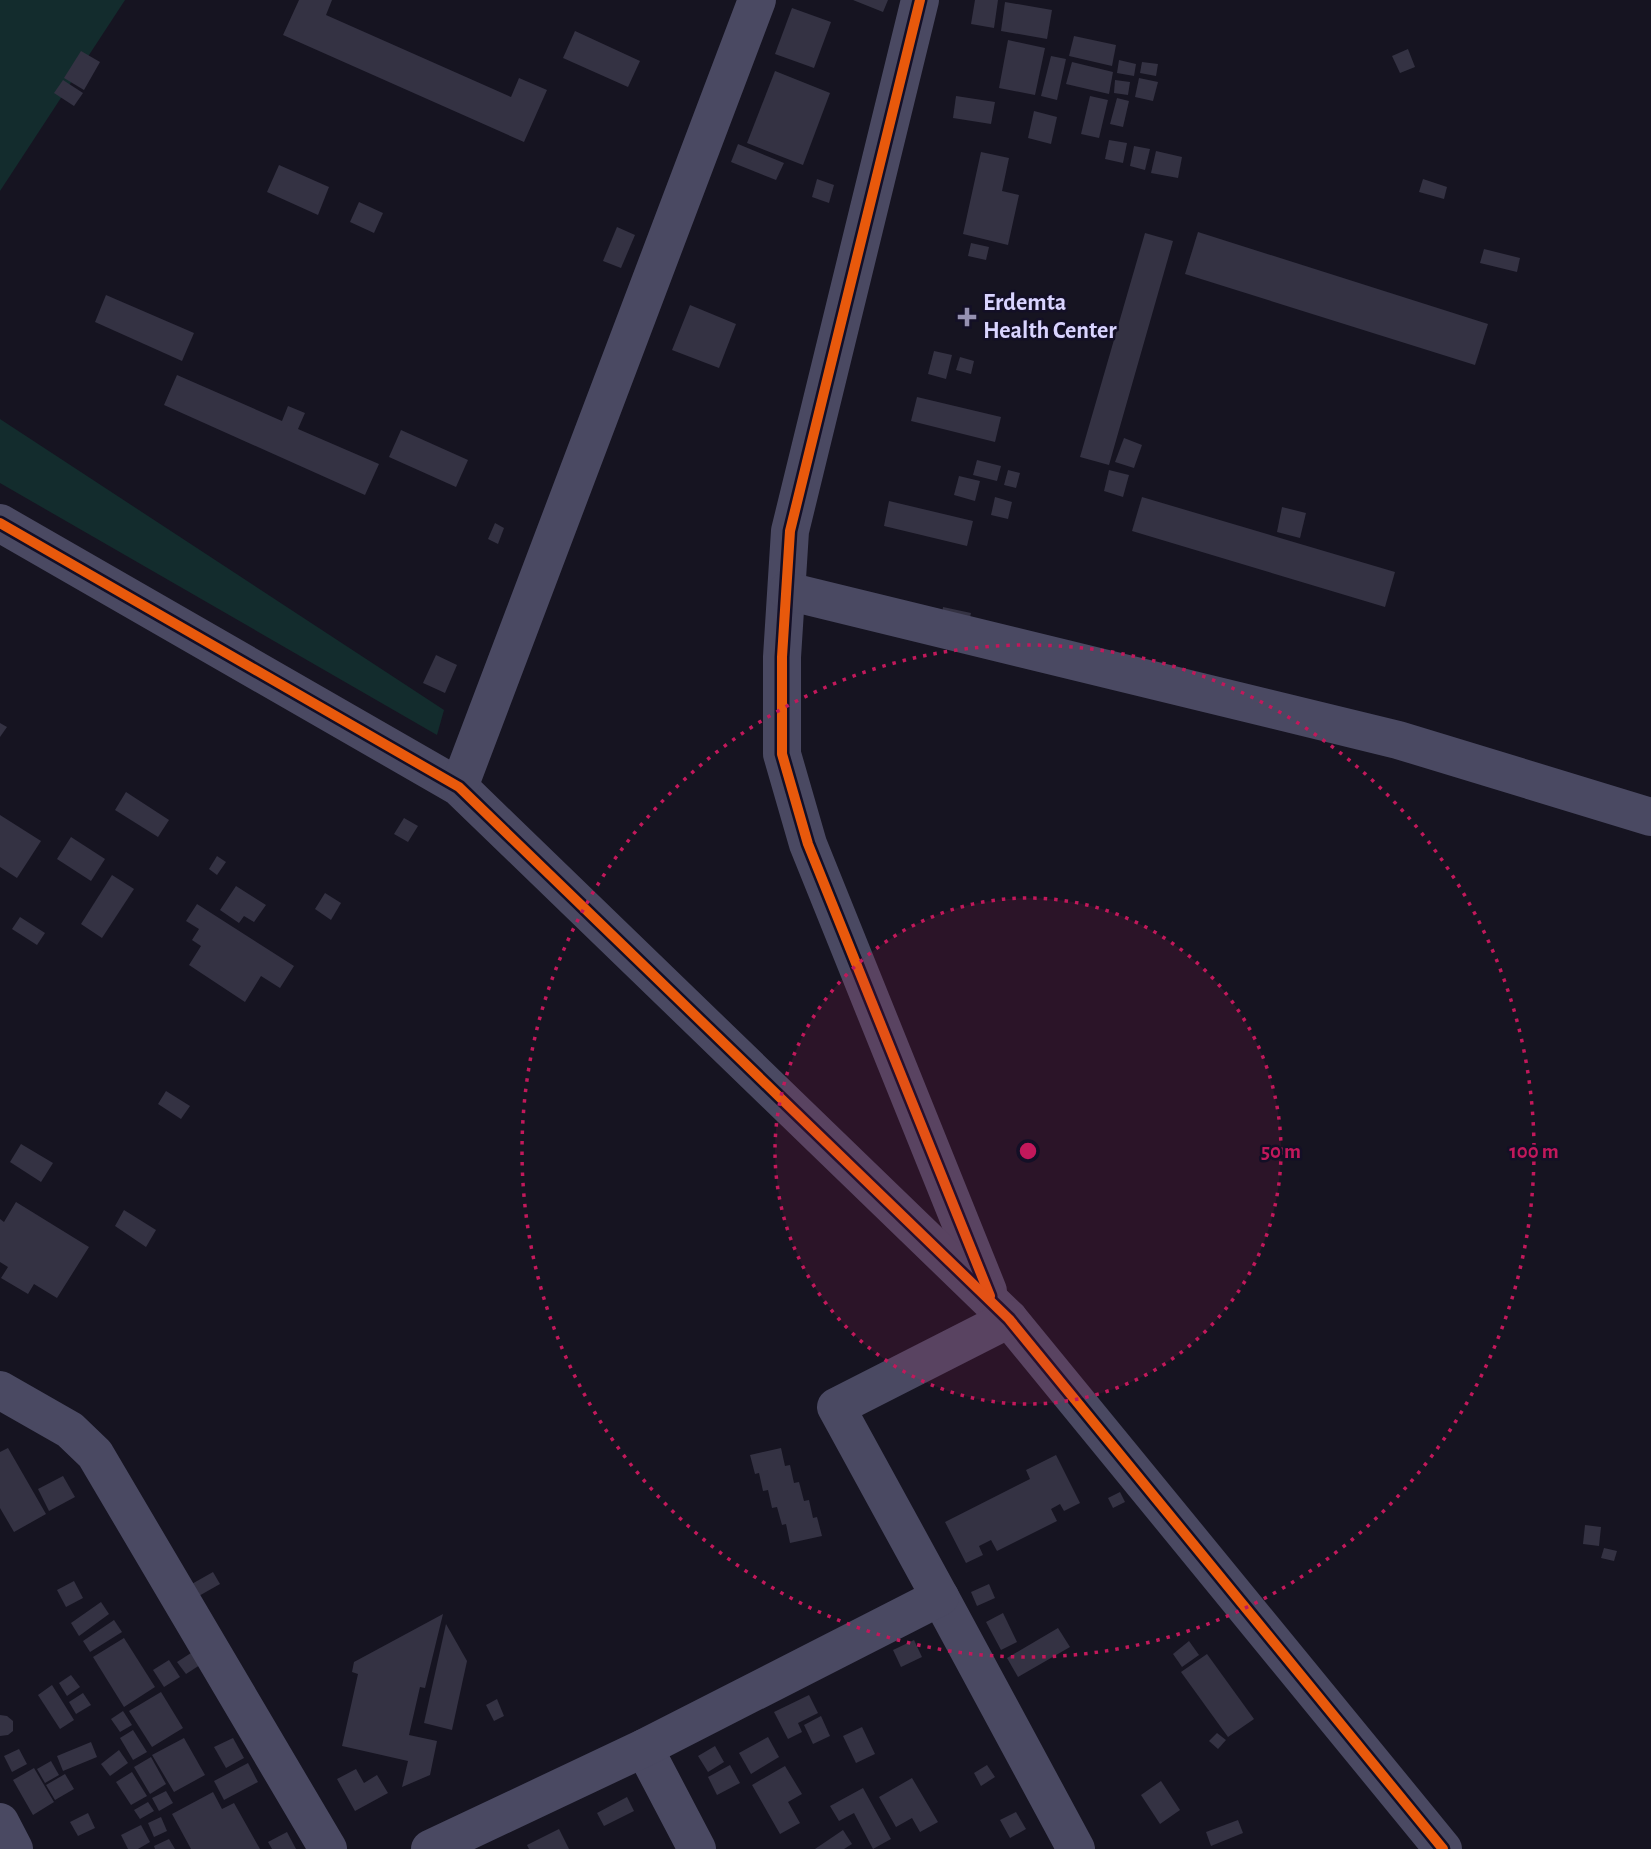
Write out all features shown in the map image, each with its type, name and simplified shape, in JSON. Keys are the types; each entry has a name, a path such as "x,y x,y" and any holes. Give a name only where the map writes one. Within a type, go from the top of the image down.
{"street":[{"path":"459,787 757,0"},
{"path":"919,0 790,531 782,657 782,754 808,844 1001,1312"},
{"path":"0,523 459,787 1001,1312 1443,1849"},
{"path":"787,591 1398,740 1651,817"},
{"path":"1001,1312 836,1407 1076,1849"},
{"path":"0,1390 70,1430 96,1454 328,1849"},
{"path":"430,1849 644,1748 940,1597"},
{"path":"644,1748 697,1849"},
{"path":"0,1822 14,1849"}],"green space":[{"path":"0,0 125,0 0,191"},
{"path":"0,419 444,710 437,735 0,483"}],"building":[{"path":"299,0 332,0 326,15 511,97 519,78 547,90 524,142 283,35"},
{"path":"853,0 888,0 883,12"},
{"path":"975,0 998,0 994,28 971,24"},
{"path":"1005,2 1052,10 1047,39 1001,31"},
{"path":"792,8 831,22 814,68 775,54"},
{"path":"575,31 640,61 628,87 563,58"},
{"path":"1074,36 1116,45 1112,66 1069,56"},
{"path":"1008,40 1045,48 1035,95 999,88"},
{"path":"1408,49 1415,67 1400,73 1392,56"},
{"path":"81,51 100,62 84,90 64,78"},
{"path":"1051,56 1066,59 1057,100 1041,96"},
{"path":"1119,60 1136,64 1134,76 1117,73"},
{"path":"1072,62 1113,72 1109,94 1066,84"},
{"path":"1142,62 1158,64 1156,76 1140,73"},
{"path":"775,71 830,93 803,165 747,143"},
{"path":"1139,78 1158,82 1153,101 1135,97"},
{"path":"63,80 83,93 74,106 54,93"},
{"path":"1115,80 1130,82 1128,95 1114,93"},
{"path":"956,96 995,102 991,124 953,118"},
{"path":"1090,96 1108,100 1099,138 1081,134"},
{"path":"1117,98 1129,101 1123,127 1110,124"},
{"path":"1034,111 1057,117 1051,144 1028,138"},
{"path":"1109,140 1127,143 1123,163 1105,159"},
{"path":"738,144 784,163 776,180 731,162"},
{"path":"1134,146 1150,149 1145,170 1130,166"},
{"path":"1156,151 1182,157 1178,178 1151,173"},
{"path":"981,152 1009,158 1002,191 1019,195 1008,245 963,234"},
{"path":"279,165 329,187 318,215 267,192"},
{"path":"817,179 834,185 829,203 812,197"},
{"path":"1423,179 1447,187 1444,199 1419,192"},
{"path":"359,202 383,213 374,233 350,222"},
{"path":"617,227 635,235 621,268 603,261"},
{"path":"1198,232 1488,324 1475,365 1185,274"},
{"path":"1145,233 1173,241 1109,465 1080,457"},
{"path":"971,243 989,247 986,260 968,256"},
{"path":"1484,249 1520,258 1517,272 1480,263"},
{"path":"106,295 194,333 182,361 95,322"},
{"path":"690,305 736,324 719,368 672,350"},
{"path":"934,351 952,355 946,379 928,374"},
{"path":"960,357 974,361 971,374 956,370"},
{"path":"177,375 282,421 288,406 305,413 298,429 379,464 365,495 164,405"},
{"path":"917,397 1001,417 995,442 911,421"},
{"path":"401,430 468,460 456,487 389,457"},
{"path":"1124,438 1142,445 1134,468 1115,462"},
{"path":"977,460 1001,466 997,481 973,475"},
{"path":"1008,470 1020,473 1016,488 1004,485"},
{"path":"1109,470 1129,475 1123,497 1104,491"},
{"path":"959,476 980,481 975,501 954,495"},
{"path":"995,497 1012,502 1008,519 991,515"},
{"path":"1142,497 1395,572 1385,607 1132,531"},
{"path":"889,501 973,521 967,546 884,526"},
{"path":"1282,507 1306,513 1300,538 1277,532"},
{"path":"495,523 504,528 498,544 488,539"},
{"path":"943,607 971,613 968,626 941,620"},
{"path":"436,655 457,665 445,693 423,683"},
{"path":"0,723 7,727 0,737"},
{"path":"126,792 169,820 158,837 115,810"},
{"path":"0,815 41,841 17,878 0,867"},
{"path":"404,818 418,826 408,842 394,834"},
{"path":"71,837 105,859 91,881 57,859"},
{"path":"217,856 226,862 217,875 209,869"},
{"path":"112,875 134,889 102,938 81,924"},
{"path":"236,886 266,905 254,922 244,916 239,923 220,910"},
{"path":"325,893 341,903 331,920 315,909"},
{"path":"197,904 294,966 280,988 261,976 245,1002 189,965 201,946 192,940 199,929 186,921"},
{"path":"20,917 45,933 37,945 12,929"},
{"path":"166,1091 190,1106 181,1119 158,1104"},
{"path":"21,1144 53,1163 41,1182 10,1162"},
{"path":"16,1202 89,1247 57,1298 34,1284 28,1294 1,1278 8,1267 0,1262 0,1219 4,1222"},
{"path":"124,1210 156,1230 146,1247 115,1226"},
{"path":"8,1448 46,1514 14,1532 0,1508 0,1452"},
{"path":"781,1448 785,1466 790,1465 794,1483 799,1482 804,1501 809,1500 813,1518 817,1517 822,1536 790,1543 786,1524 782,1525 777,1507 772,1508 768,1490 763,1491 759,1473 755,1474 750,1455"},
{"path":"1056,1455 1080,1503 1064,1511 1060,1504 1051,1509 1057,1521 997,1551 991,1540 979,1546 983,1555 966,1563 945,1522 1030,1479 1026,1470"},
{"path":"63,1476 75,1497 49,1511 38,1489"},
{"path":"1120,1492 1125,1502 1113,1508 1108,1498"},
{"path":"1585,1525 1601,1527 1599,1546 1583,1544"},
{"path":"1604,1548 1617,1551 1614,1561 1601,1558"},
{"path":"213,1572 220,1584 197,1597 190,1585"},
{"path":"74,1581 83,1598 66,1607 57,1590"},
{"path":"989,1584 995,1598 977,1606 971,1592"},
{"path":"101,1602 109,1614 79,1636 71,1623"},
{"path":"1003,1613 1017,1642 1001,1650 986,1622"},
{"path":"443,1614 425,1688 420,1687 409,1735 437,1741 430,1775 402,1787 408,1761 342,1746 358,1674 352,1672 354,1662"},
{"path":"114,1620 122,1632 90,1652 83,1641"},
{"path":"446,1624 467,1661 452,1730 424,1723"},
{"path":"1058,1628 1070,1647 1018,1677 1007,1658"},
{"path":"124,1638 155,1687 124,1707 93,1657"},
{"path":"914,1640 922,1657 901,1667 893,1650"},
{"path":"1189,1641 1199,1655 1182,1667 1173,1654"},
{"path":"191,1653 200,1665 186,1674 177,1662"},
{"path":"1207,1654 1254,1719 1228,1737 1181,1672"},
{"path":"169,1660 180,1677 164,1687 153,1670"},
{"path":"71,1675 80,1687 67,1696 59,1683"},
{"path":"52,1685 74,1720 60,1729 38,1695"},
{"path":"161,1692 183,1728 152,1747 129,1711"},
{"path":"83,1693 91,1705 76,1714 69,1702"},
{"path":"809,1695 818,1713 798,1723 802,1732 788,1739 774,1712"},
{"path":"497,1699 504,1716 494,1721 486,1705"},
{"path":"123,1711 132,1725 120,1732 111,1719"},
{"path":"0,1715 13,1721 13,1731 8,1735 0,1736"},
{"path":"821,1716 830,1736 813,1744 804,1725"},
{"path":"862,1727 875,1754 856,1763 843,1736"},
{"path":"133,1730 147,1752 133,1760 120,1738"},
{"path":"1217,1733 1226,1740 1218,1749 1209,1741"},
{"path":"768,1737 779,1757 751,1774 739,1753"},
{"path":"184,1738 205,1775 174,1792 152,1755"},
{"path":"233,1738 244,1758 226,1768 214,1747"},
{"path":"91,1742 97,1757 63,1771 57,1756"},
{"path":"715,1746 724,1762 708,1772 698,1756"},
{"path":"19,1749 27,1764 12,1772 4,1756"},
{"path":"119,1750 128,1763 110,1776 101,1764"},
{"path":"151,1757 166,1784 150,1794 134,1767"},
{"path":"51,1761 59,1775 45,1783 37,1769"},
{"path":"248,1763 258,1782 224,1800 214,1781"},
{"path":"730,1765 740,1783 717,1795 708,1777"},
{"path":"987,1765 995,1777 981,1786 974,1773"},
{"path":"785,1766 802,1794 788,1802 800,1823 780,1834 752,1785"},
{"path":"34,1768 54,1802 33,1815 13,1780"},
{"path":"356,1769 364,1783 377,1775 388,1793 355,1811 337,1779"},
{"path":"132,1772 147,1796 131,1805 116,1782"},
{"path":"65,1774 74,1789 55,1800 46,1785"},
{"path":"912,1778 938,1822 920,1832 912,1818 896,1827 879,1797"},
{"path":"1161,1781 1180,1810 1160,1824 1141,1795"},
{"path":"863,1788 891,1839 873,1849 854,1813 839,1821 830,1806"},
{"path":"166,1791 173,1803 159,1811 152,1798"},
{"path":"213,1792 222,1809 234,1803 260,1849 191,1849 172,1814"},
{"path":"627,1797 634,1811 604,1826 597,1813"},
{"path":"148,1802 154,1811 140,1819 134,1810"},
{"path":"1016,1812 1026,1829 1010,1838 1000,1820"},
{"path":"88,1813 95,1828 78,1836 70,1822"},
{"path":"161,1817 167,1831 154,1837 148,1823"},
{"path":"1238,1820 1243,1833 1211,1846 1206,1832"},
{"path":"141,1825 150,1842 138,1849 128,1849 121,1835"},
{"path":"559,1829 569,1849 529,1849 527,1845"},
{"path":"843,1830 852,1844 844,1849 815,1849"},
{"path":"287,1832 296,1849 272,1849 268,1842"},
{"path":"169,1839 175,1849 155,1849 154,1846"}],"cycle path":[{"path":"920,0 790,531 782,657 782,754 808,844 990,1296"},
{"path":"0,523 459,787 1009,1319 1443,1849"}],"place":[{"name":"Erdemta Health Center","path":"967,317"}]}
